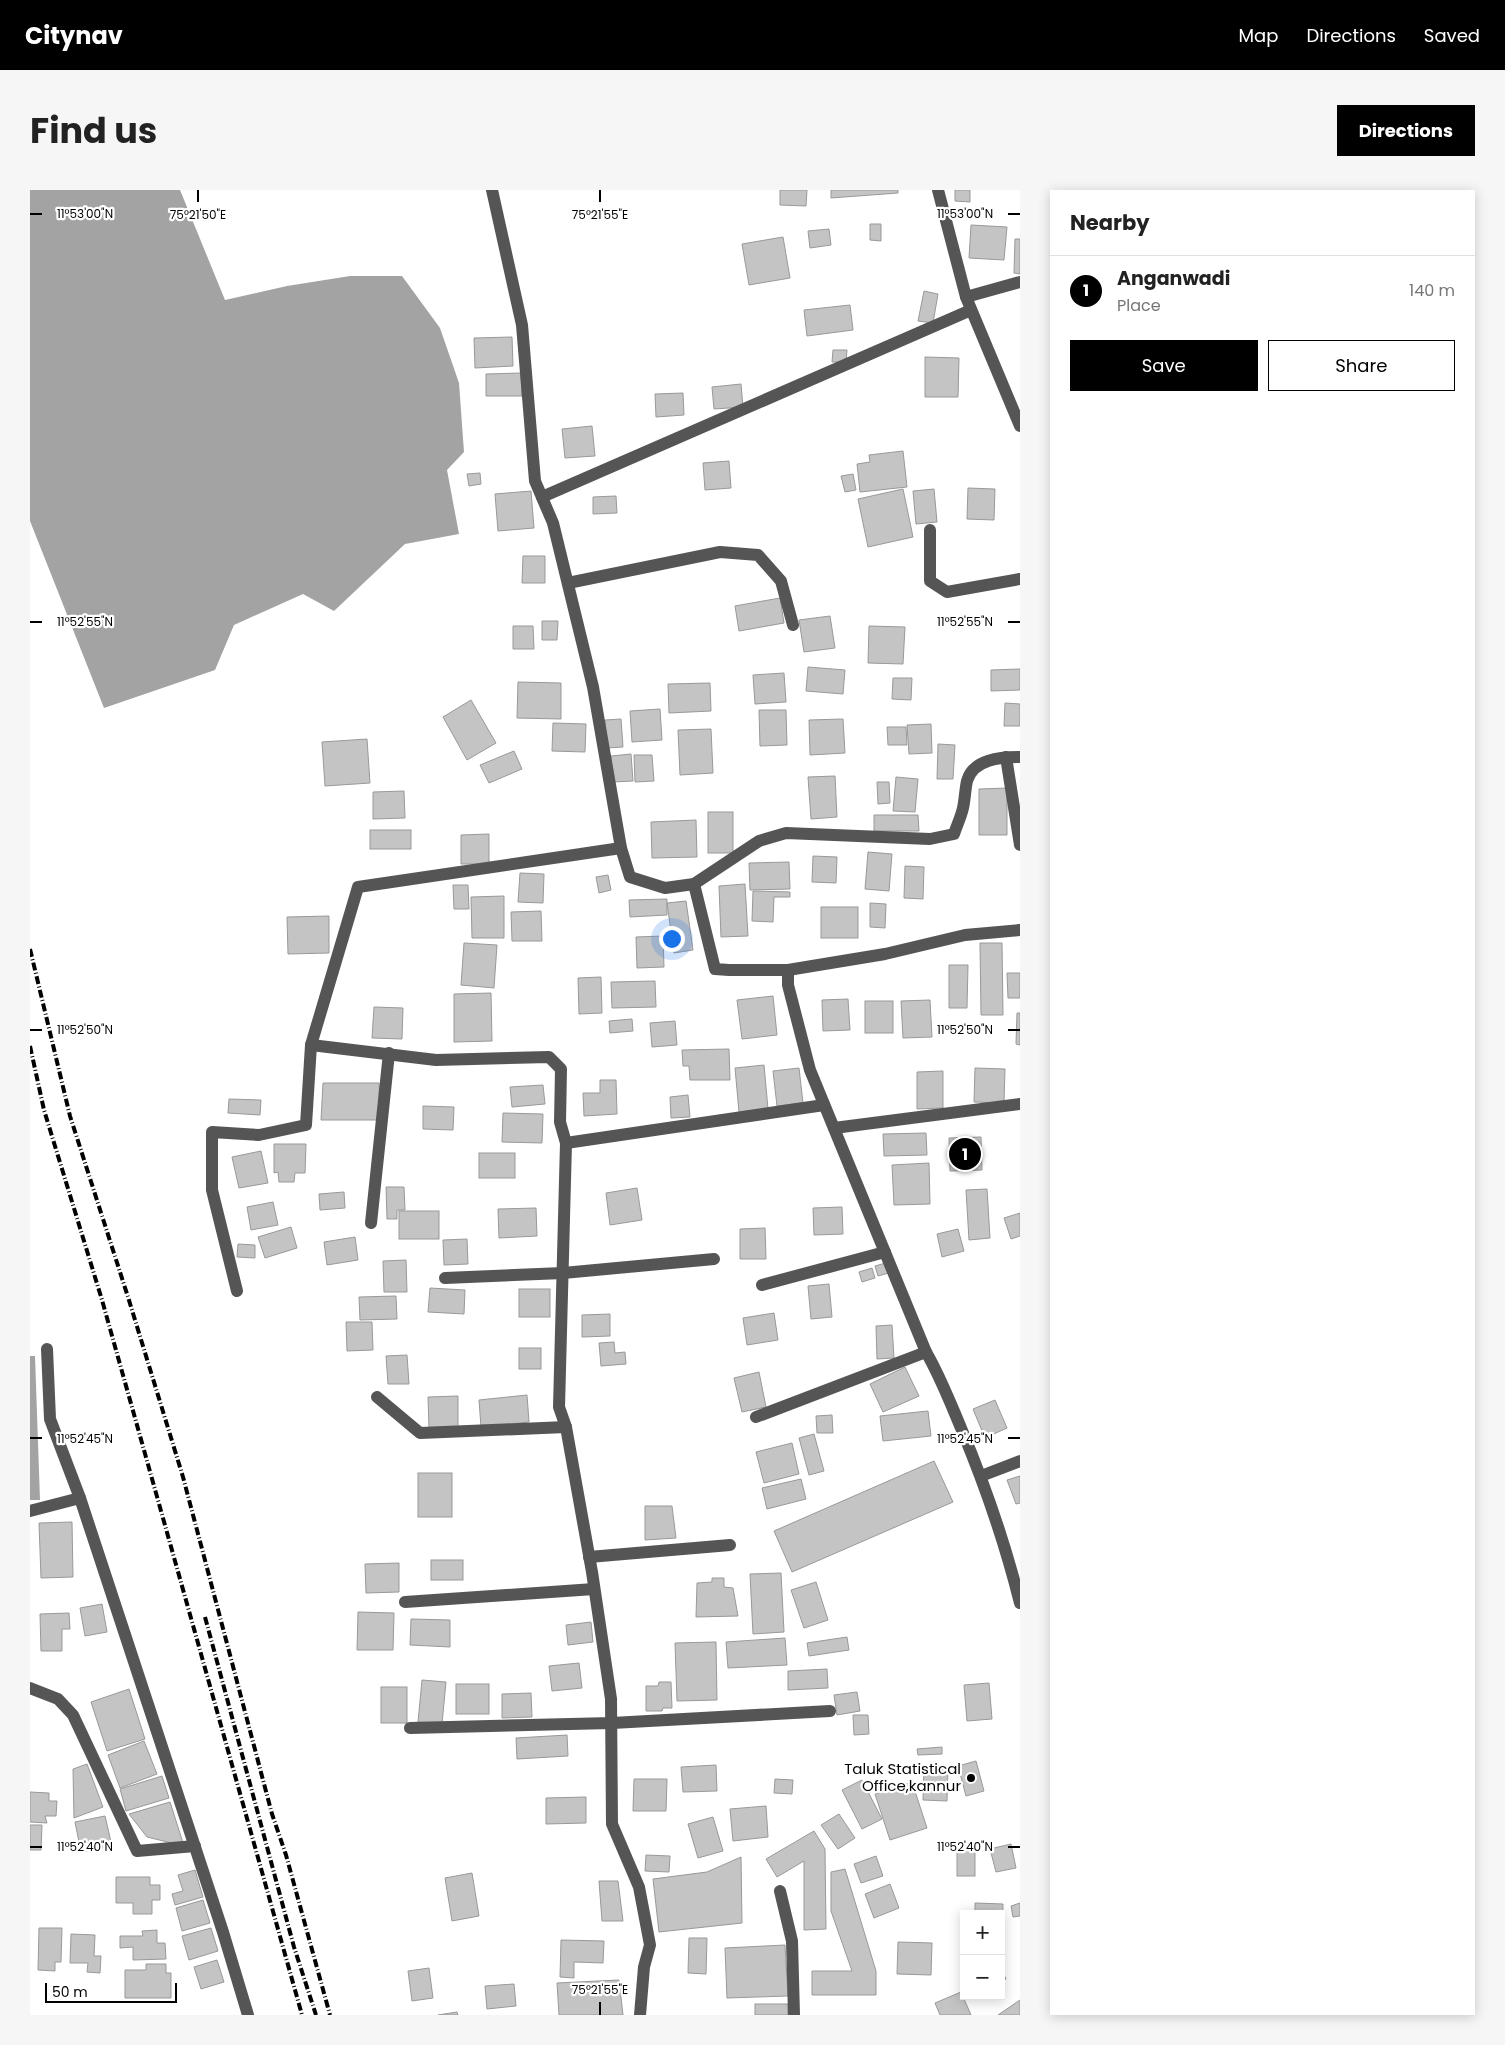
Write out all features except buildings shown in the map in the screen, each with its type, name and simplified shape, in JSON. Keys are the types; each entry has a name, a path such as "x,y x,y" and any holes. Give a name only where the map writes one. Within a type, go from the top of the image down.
{"street":[{"path":"492,190 522,325 536,481 553,523 568,583 592,687 621,848 630,877 665,888 694,884 759,841 786,833 930,839 954,834 963,810 968,779 975,768 983,762 1006,757 1020,757"},
{"path":"938,190 966,297 1020,426"},
{"path":"966,297 1020,282"},
{"path":"542,497 971,310"},
{"path":"930,530 930,581 946,592 1020,579"},
{"path":"568,583 720,552 758,555 781,581 793,625"},
{"path":"1006,757 1020,845"},
{"path":"237,1291 212,1190 212,1132 259,1135 306,1125 311,1045 358,887 621,848"},
{"path":"694,884 715,968 729,970 788,970 885,954 965,935 1020,930"},
{"path":"788,970 788,985 810,1070 926,1352 937,1372 981,1476 1013,1574 1020,1603"},
{"path":"311,1045 436,1060 549,1057 561,1069 560,1122 566,1143 559,1407 566,1427 589,1557 612,1723 612,1824 638,1887 650,1945 644,1967 640,2015"},
{"path":"371,1223 389,1054"},
{"path":"834,1128 1020,1104"},
{"path":"566,1143 824,1105"},
{"path":"762,1285 885,1252"},
{"path":"445,1278 563,1273 714,1260"},
{"path":"47,1349 50,1419 80,1498 195,1846 248,2015"},
{"path":"756,1417 926,1352"},
{"path":"376,1397 420,1434 566,1427"},
{"path":"981,1476 1020,1461"},
{"path":"30,1511 80,1498"},
{"path":"589,1557 730,1546"},
{"path":"405,1602 594,1589"},
{"path":"30,1688 58,1699 73,1715 137,1851 195,1846"},
{"path":"410,1728 612,1723 830,1711"},
{"path":"780,1891 792,1941 794,2015"}],"shaded area":[{"path":"30,190 180,190 225,300 287,286 350,276 402,276 440,328 459,383 464,452 447,470 459,534 405,544 334,611 303,594 234,625 215,670 104,708 30,521"},
{"path":"30,1356 35,1356 40,1500 30,1500"}],"railway":[{"path":"30,949 70,1116 183,1477 272,1814 286,1855 330,2015"},
{"path":"30,1046 44,1110 102,1300 302,2015"},
{"path":"205,1617 294,1947 316,2015"}],"place":[{"name":"Anganwadi","path":"965,1154"},
{"name":"Taluk Statistical Office,kannur","path":"971,1778"}]}
